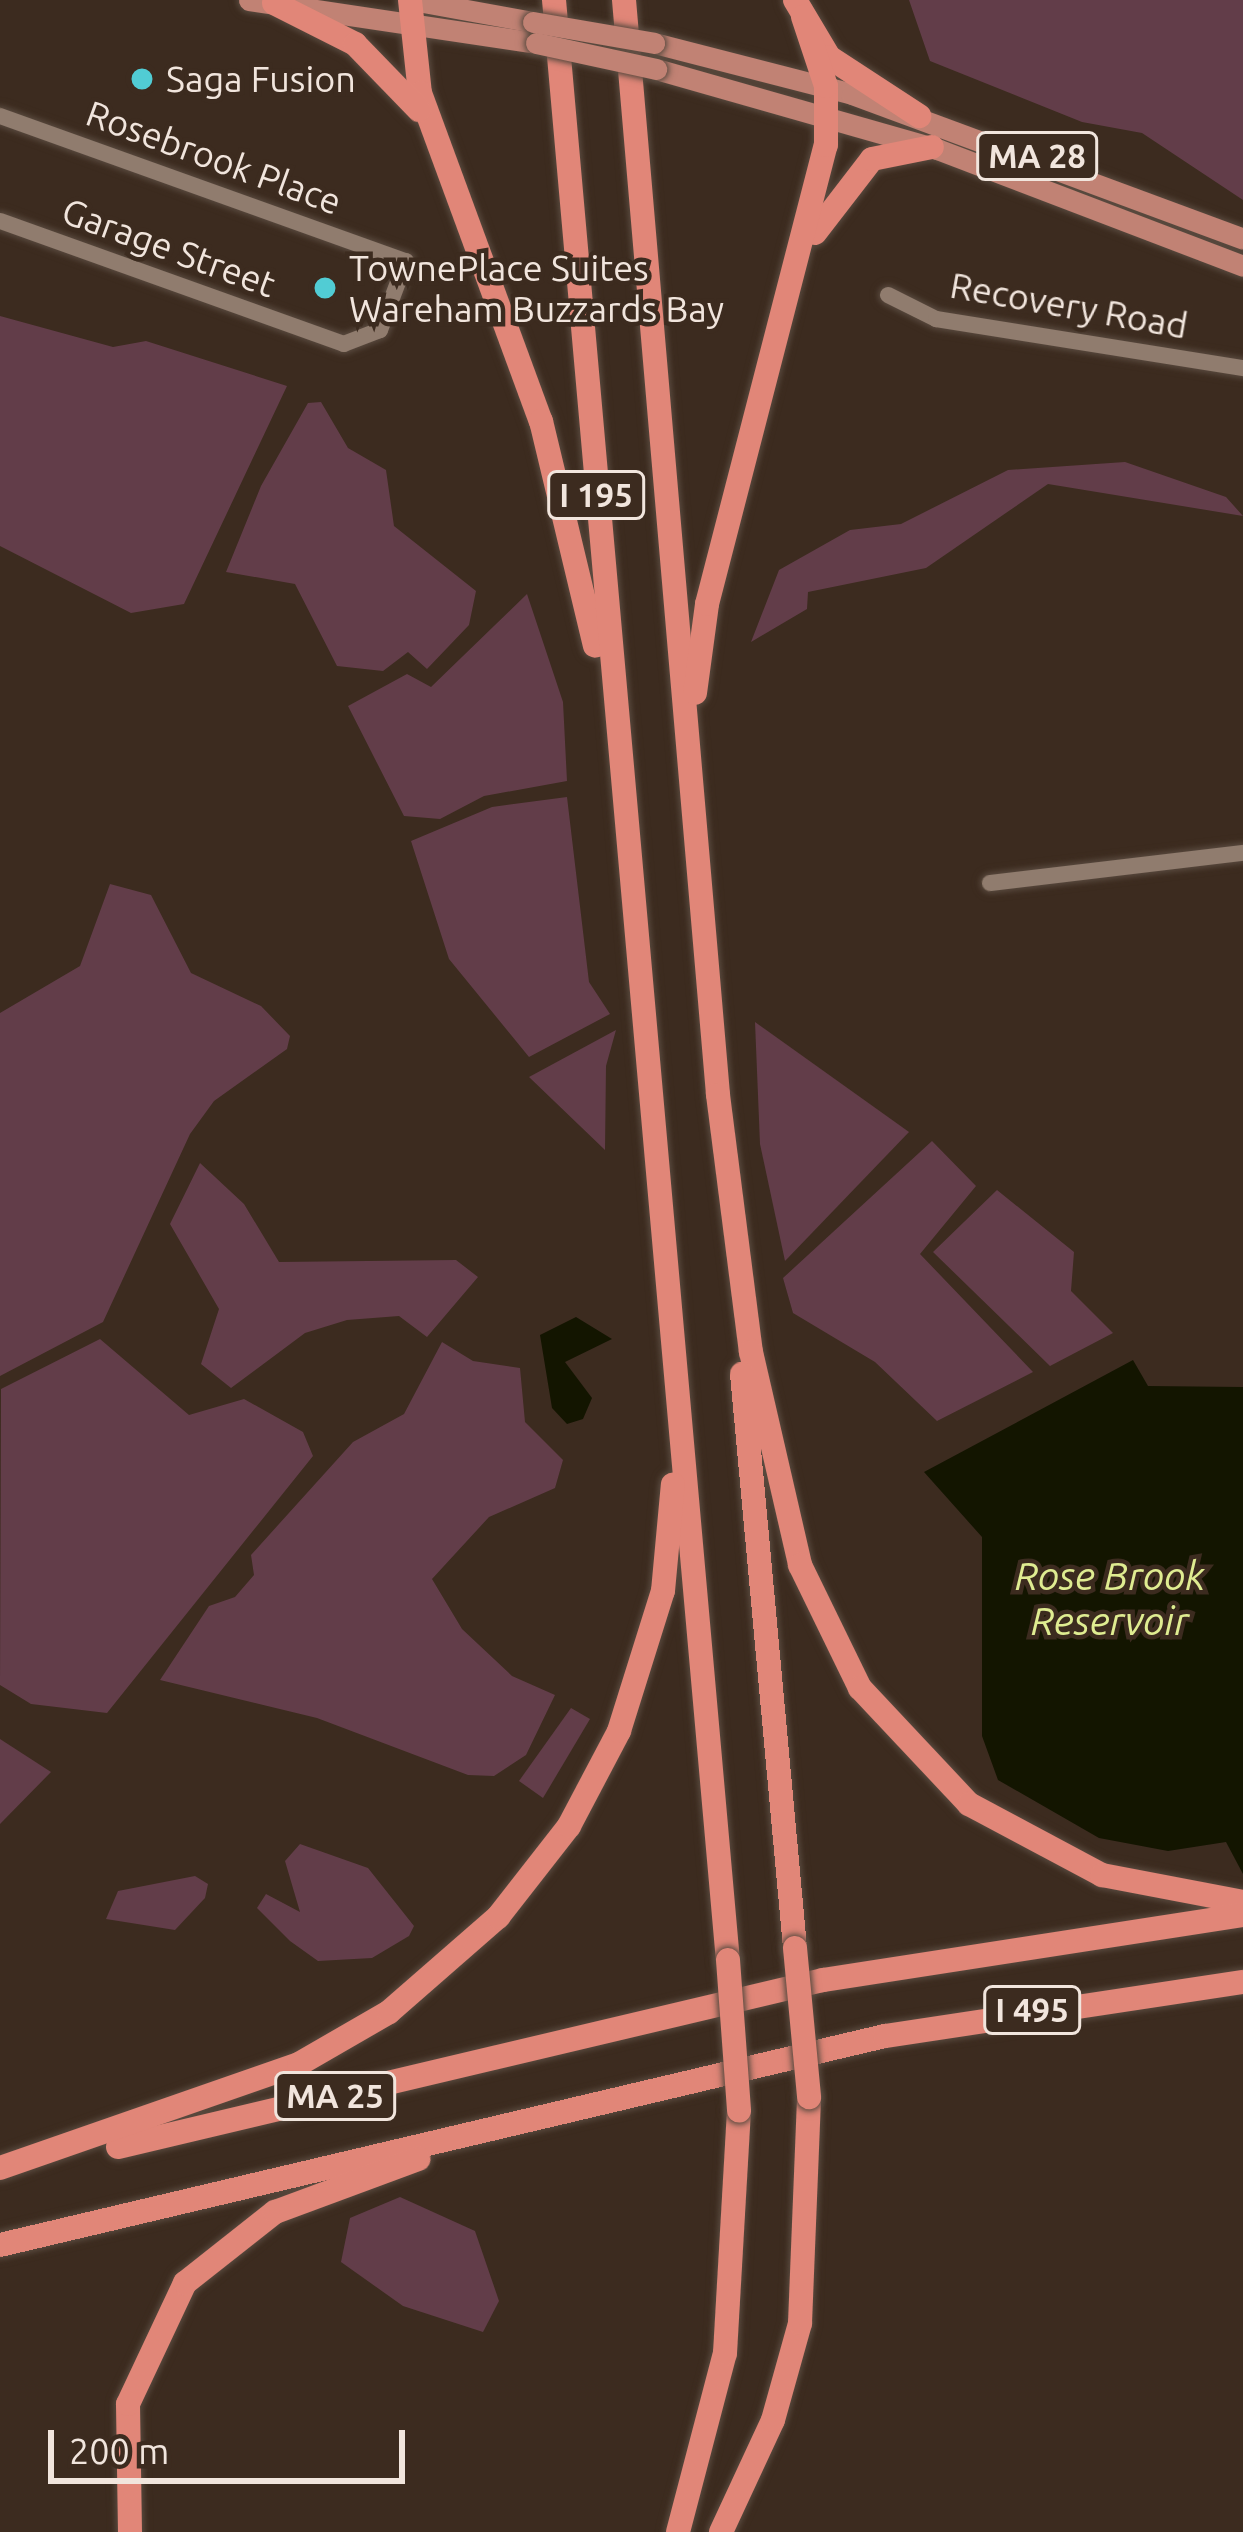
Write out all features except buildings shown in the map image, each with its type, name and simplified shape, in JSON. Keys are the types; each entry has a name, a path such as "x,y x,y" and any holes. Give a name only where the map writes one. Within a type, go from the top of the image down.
{"highway":[{"name":"I 195","path":"554,0 661,1241"},
{"name":"I 195","path":"624,0 738,1252"},
{"path":"262,1 388,70 448,154"},
{"path":"410,7 420,93 448,154 566,507 624,826"},
{"path":"693,792 707,604 803,250 828,116 826,86 799,9"},
{"path":"799,9 852,77 919,116"},
{"path":"803,250 872,159 932,147"},
{"path":"661,1241 739,2111 725,2353 678,2532"},
{"path":"0,2170 218,2098 330,2048 445,1969 547,1859 620,1731 663,1592 673,1493 661,1241"},
{"path":"738,1252 800,1565 878,1713 944,1783 1043,1850 1133,1885 1243,1902"},
{"path":"721,2532 773,2420 800,2323 809,2097 738,1252"},
{"name":"MA 25","path":"0,2170 823,1981 1243,1915"},
{"name":"I 495","path":"570,2108 950,2024 1243,1982"},
{"path":"130,2532 128,2404 157,2326 202,2266 297,2202 570,2108"},
{"name":"MA 25","path":"0,2245 570,2108"}],"main road":[{"name":"MA 28","path":"262,1 410,7 534,33 932,147 1243,266"},
{"name":"MA 28","path":"534,33 654,43 826,86 919,116 1243,239"}],"street":[{"name":"Rosebrook Place","path":"0,116 406,261"},
{"name":"Garage Street","path":"0,221 344,344 380,331 406,261"},
{"name":"Recovery Road","path":"888,295 936,319 1243,368"},
{"path":"990,883 1243,853"}],"shaded area":[{"path":"909,0 1243,0 1243,200 1142,133 1082,122 930,61"},
{"path":"0,316 113,347 146,341 287,386 184,604 131,613 0,546"},
{"path":"321,402 348,448 386,470 394,526 476,591 469,625 427,669 408,652 383,671 337,666 295,584 226,572 261,486 308,403"},
{"path":"1125,462 1226,497 1243,516 1048,484 926,568 808,592 807,609 751,642 779,570 850,530 901,524 1008,470"},
{"path":"527,594 563,702 567,781 484,796 440,819 404,816 348,706 407,674 431,687"},
{"path":"567,797 589,982 610,1014 529,1057 449,959 411,841 492,807"},
{"path":"110,884 151,895 191,973 261,1006 290,1036 287,1049 214,1101 190,1134 103,1322 0,1376 0,1013 80,966"},
{"path":"755,1022 909,1132 785,1261 760,1144"},
{"path":"616,1030 606,1066 605,1150 529,1077"},
{"path":"932,1141 976,1186 920,1254 1033,1372 937,1421 875,1362 793,1313 783,1278"},
{"path":"200,1163 244,1204 279,1262 456,1260 478,1277 427,1337 399,1316 347,1320 305,1333 231,1388 201,1364 219,1309 170,1224"},
{"path":"997,1190 1074,1252 1071,1291 1113,1333 1050,1366 933,1252"},
{"path":"100,1339 189,1415 244,1399 303,1432 313,1456 107,1713 31,1704 0,1685 1,1389"},
{"path":"442,1342 473,1361 520,1368 525,1422 563,1460 555,1488 489,1517 432,1579 462,1629 512,1676 555,1695 526,1755 494,1776 468,1775 317,1718 160,1680 209,1606 235,1597 254,1575 251,1555 353,1442 404,1414"},
{"path":"571,1708 590,1719 543,1798 519,1781"},
{"path":"0,1739 51,1772 0,1824"},
{"path":"300,1844 368,1868 414,1926 409,1936 372,1958 318,1961 290,1941 257,1908 266,1894 300,1912 285,1861"},
{"path":"195,1876 208,1884 205,1898 175,1930 106,1919 118,1891"},
{"path":"400,2197 475,2231 499,2301 483,2332 403,2306 341,2262 350,2218"}],"water":[{"path":"576,1317 612,1339 565,1362 592,1398 583,1419 567,1424 552,1408 540,1335"},
{"name":"Rose Brook Reservoir","path":"1133,1360 1148,1386 1243,1387 1243,1874 1226,1842 1168,1851 1099,1838 998,1780 982,1736 982,1537 924,1472"}],"place":[{"name":"Saga Fusion","path":"142,79"},
{"name":"TownePlace Suites Wareham Buzzards Bay","path":"325,288"}]}
